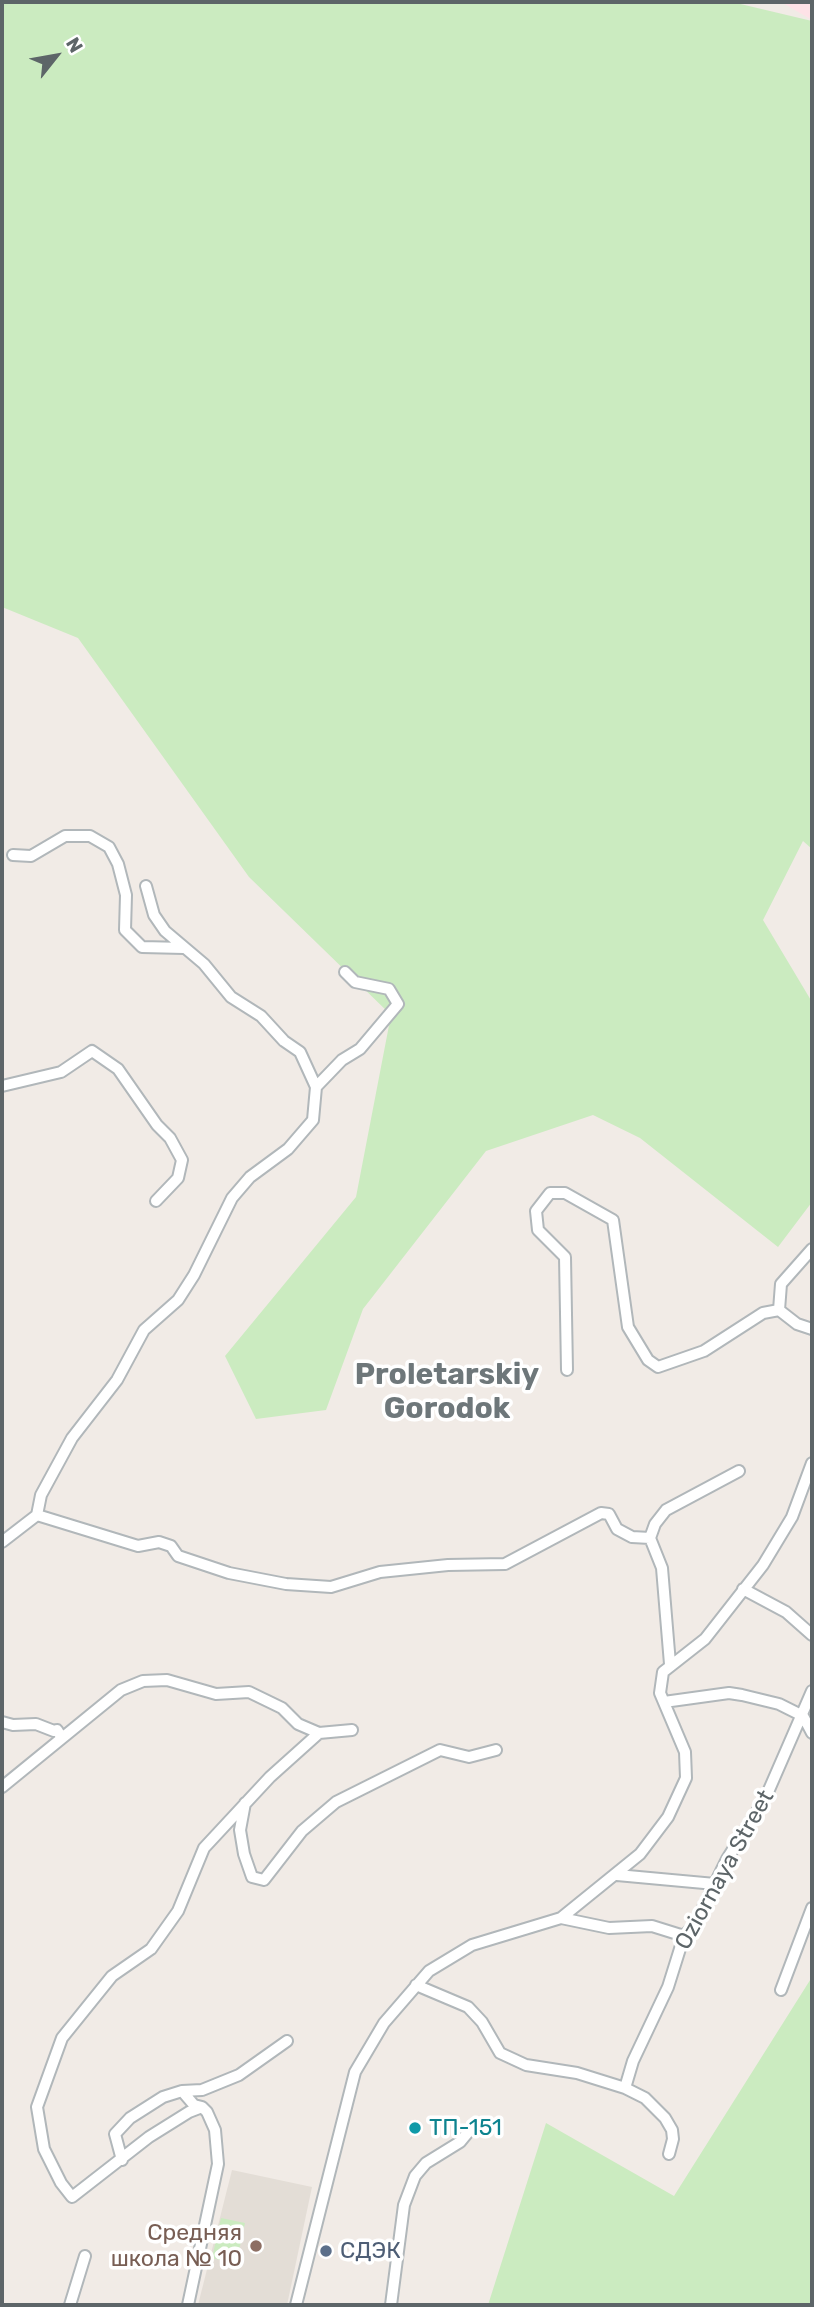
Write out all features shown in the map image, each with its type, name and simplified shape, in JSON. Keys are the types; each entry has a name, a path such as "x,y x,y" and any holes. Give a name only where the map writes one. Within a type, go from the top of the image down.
{"street":[{"path":"13,855 31,856 65,836 90,836 109,847 118,864 126,895 125,930 142,947 184,948"},
{"path":"2,1542 37,1515 41,1495 72,1438 117,1380 144,1330 178,1300 194,1275 232,1198 250,1177 288,1149 313,1120 316,1087 300,1052 284,1041 261,1016 231,997 204,964 184,948 154,915 146,886"},
{"path":"316,1087 342,1060 360,1049 398,1004 389,989 355,982 345,972"},
{"path":"2,1086 61,1072 92,1051 118,1069 157,1125 170,1138 182,1160 178,1178 156,1201"},
{"path":"567,1370 565,1257 538,1230 536,1210 550,1193 565,1193 613,1220 628,1327 648,1360 658,1367 704,1351 763,1313 779,1310 797,1324 812,1329"},
{"path":"779,1310 782,1284 812,1249"},
{"path":"296,2305 355,2071 384,2023 429,1970 472,1945 561,1919 640,1854 668,1817 687,1778 685,1752 660,1693 663,1672 670,1664 690,1654 705,1639 773,1552 792,1517 812,1463"},
{"path":"670,1664 662,1568 650,1538 655,1524 666,1510 739,1471"},
{"path":"37,1515 138,1546 159,1542 171,1546 178,1556 229,1573 286,1584 331,1587 380,1572 448,1565 505,1564 601,1513 609,1514 617,1529 632,1537 650,1538"},
{"path":"743,1589 786,1612 812,1635"},
{"path":"2,1787 121,1690 143,1681 167,1680 194,1690 216,1693 249,1692 282,1708 298,1724 319,1733 352,1730"},
{"name":"Oziornaya Street","path":"625,2088 633,2061 667,1987 684,1936 695,1924 727,1858 765,1799 812,1691"},
{"path":"664,1702 729,1693 779,1704 803,1716 812,1733"},
{"path":"2,1722 13,1725 36,1724 57,1730 62,1738"},
{"path":"202,2107 149,2137 72,2197 61,2183 44,2149 37,2107 62,2038 112,1976 151,1949 178,1911 204,1848 244,1803 319,1733"},
{"path":"244,1803 240,1830 244,1854 252,1877 264,1880 302,1831 336,1802 440,1750 469,1757 496,1750"},
{"path":"617,1875 715,1884"},
{"path":"781,1990 812,1908"},
{"path":"561,1919 609,1928 652,1926 684,1936"},
{"path":"416,1985 468,2007 482,2022 500,2053 526,2065 577,2073 625,2088 645,2098 664,2118 673,2139 668,2154"},
{"path":"122,2160 115,2134 130,2118 163,2097 182,2091 202,2090 239,2075 287,2041"},
{"path":"182,2091 194,2105 202,2107 215,2130 218,2164 188,2305"},
{"path":"391,2305 404,2205 415,2176 426,2163 460,2142 474,2124"},
{"path":"70,2305 85,2256"}],"shaded area":[{"path":"781,2 812,2 812,20"},
{"name":"Средняя школа № 10","path":"232,2170 312,2187 287,2305 198,2305"}],"green space":[{"path":"2,2 732,2 812,21 812,849 803,841 763,920 812,1002 812,1202 778,1247 640,1138 593,1115 486,1151 363,1309 326,1410 256,1419 225,1356 356,1197 391,1015 249,877 78,638 2,607"},
{"path":"812,1977 812,2305 488,2305 546,2123 674,2196"},
{"path":"221,2218 245,2223 236,2264 212,2258"}],"place":[{"name":"ТП-151","path":"415,2128"},
{"name":"Средняя школа № 10","path":"256,2246"},
{"name":"СДЭК","path":"326,2251"}],"district":[{"name":"Proletarskiy Gorodok","path":"447,1392"}]}
